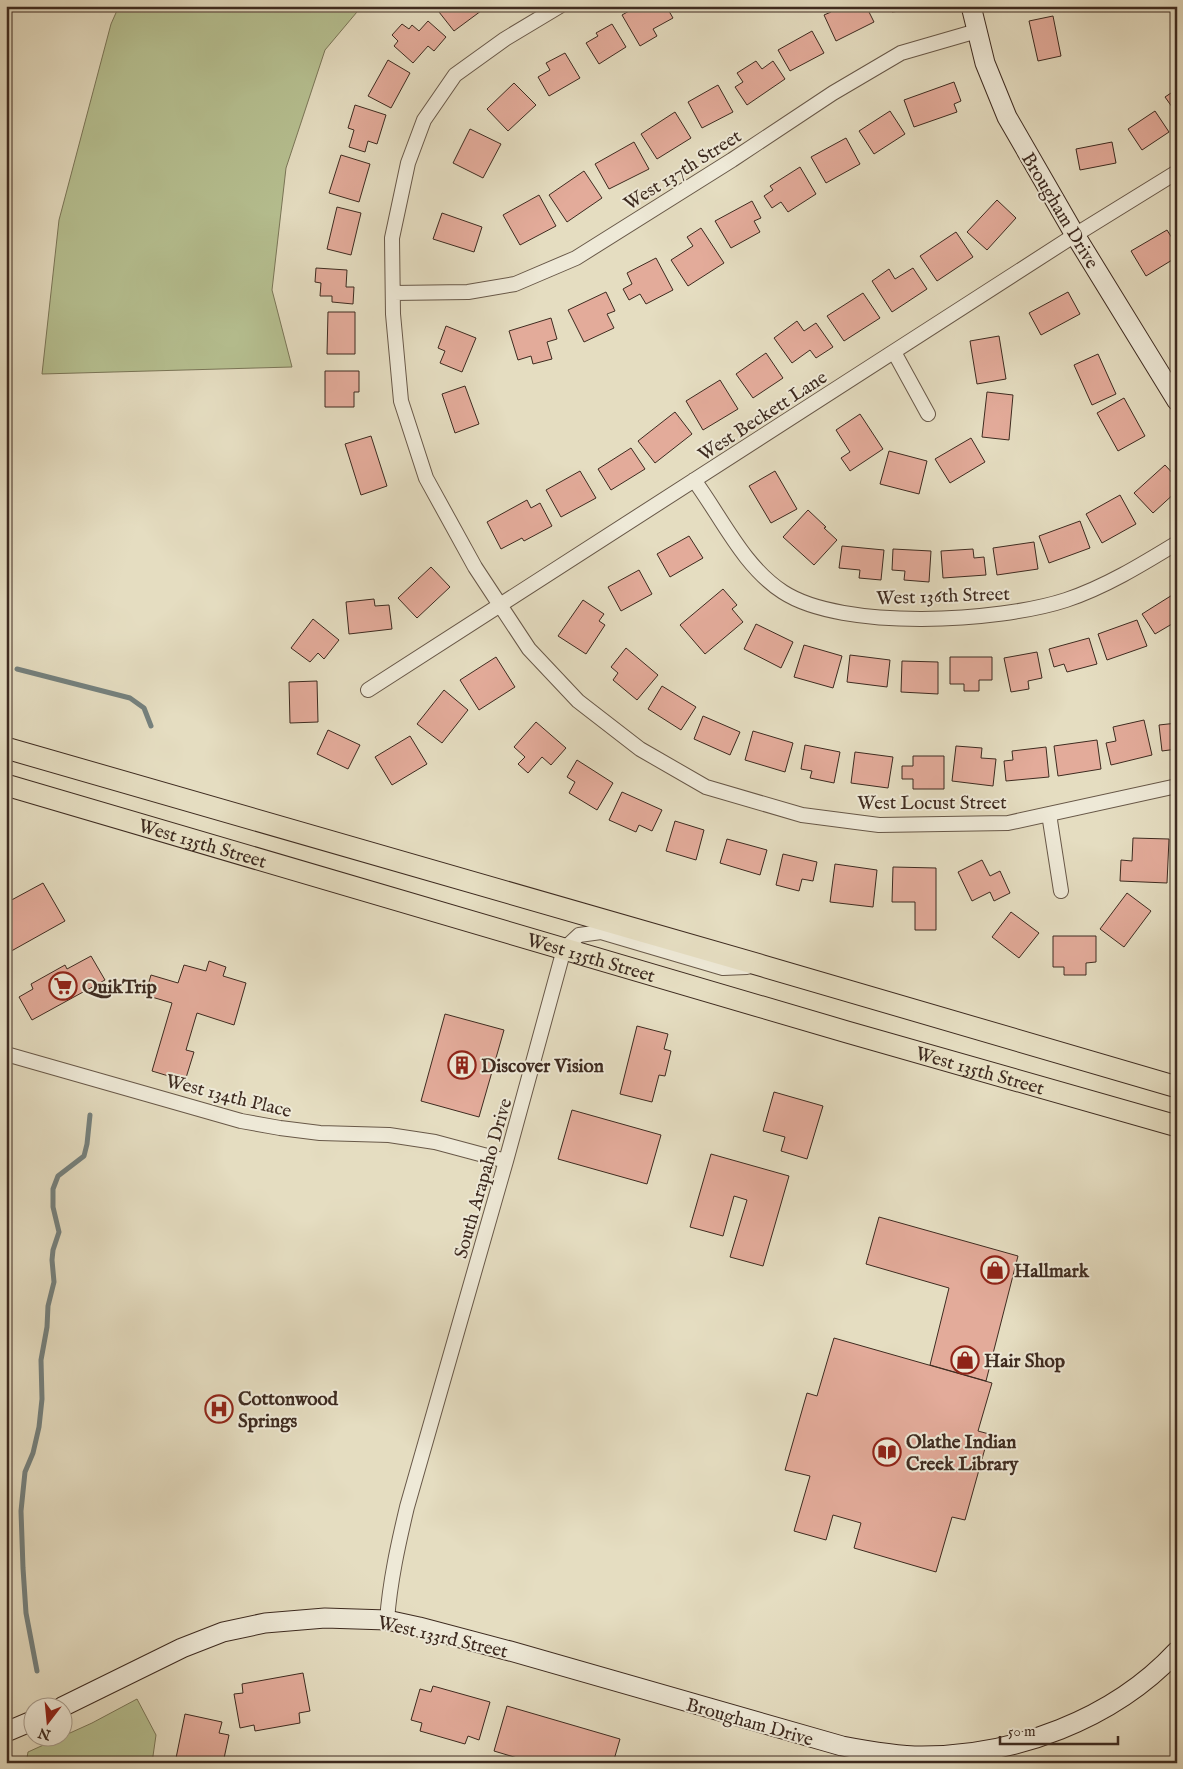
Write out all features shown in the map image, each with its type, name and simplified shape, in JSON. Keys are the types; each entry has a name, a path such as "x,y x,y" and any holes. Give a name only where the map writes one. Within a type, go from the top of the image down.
{"main road":[{"name":"West 135th Street","path":"6,748 1177,1087"},
{"name":"West 135th Street","path":"6,784 564,949 1177,1126"}],"street":[{"name":"West Locust Street","path":"560,6 505,38 455,75 424,120 408,163 392,238 393,314 401,401 426,478 475,567 529,649 578,701 640,749 706,786 802,815 879,824 1008,823 1177,786"},
{"name":"Brougham Drive","path":"971,6 985,63 1007,117 1075,235 1177,400"},
{"name":"West 137th Street","path":"393,293 468,292 515,284 576,258 723,166 834,93 902,53 977,31"},
{"name":"West Beckett Lane","path":"368,690 1075,235 1177,172"},
{"path":"894,352 928,414"},
{"name":"West 136th Street","path":"694,480 712,504 747,560 769,581 800,601 816,608 841,613 903,618 968,616 1018,611 1064,600 1100,587 1177,543"},
{"path":"1049,814 1061,891"},
{"path":"564,949 579,935 601,932 723,968 763,966"},
{"name":"South Arapaho Drive","path":"387,1620 396,1552 405,1516 564,949"},
{"name":"West 134th Place","path":"6,1054 241,1120 280,1128 320,1133 389,1135 435,1142 506,1161"},
{"name":"West 133rd Street","path":"72,1702 182,1648 223,1632 275,1622 325,1618 387,1620 419,1627 510,1651 656,1694"},
{"name":"Brougham Drive","path":"656,1694 842,1746 879,1753 921,1756 954,1755 991,1750 1027,1741 1080,1720 1113,1702 1144,1681 1177,1652"},
{"path":"6,1732 22,1725"}],"green space":[{"path":"119,6 362,6 325,50 286,168 272,290 292,367 42,374 59,220 111,24"},
{"path":"137,1699 156,1735 152,1763 26,1763 28,1752 41,1746 72,1746 72,1732"}],"building":[{"path":"447,6 484,6 485,8 454,31 439,12"},
{"path":"638,6 666,6 673,18 653,29 657,36 640,46 622,15"},
{"path":"854,6 855,9 866,6 874,22 836,41 824,15 831,12 828,7"},
{"path":"891,6 931,6 931,7 892,12"},
{"path":"1053,16 1061,56 1038,61 1029,21"},
{"path":"428,21 446,37 434,51 428,46 413,63 394,46 398,41 392,35 402,24 409,29 412,25 419,31"},
{"path":"612,24 626,47 599,64 586,43 598,36 596,33"},
{"path":"812,31 824,53 790,71 778,50"},
{"path":"565,53 580,78 549,96 538,77 550,70 546,63"},
{"path":"388,60 410,73 391,108 368,96"},
{"path":"756,61 762,69 773,61 785,79 747,105 735,87 743,82 737,73"},
{"path":"954,82 961,101 954,104 957,112 914,127 904,100"},
{"path":"514,83 536,105 508,131 487,109"},
{"path":"718,85 733,112 702,128 688,102"},
{"path":"1177,89 1177,114 1165,97"},
{"path":"355,105 386,115 377,144 368,141 365,152 349,147 354,130 348,128"},
{"path":"890,111 905,134 874,154 859,131"},
{"path":"1155,111 1169,132 1142,150 1128,129"},
{"path":"675,112 691,138 657,159 641,134"},
{"path":"470,129 501,144 483,178 453,163"},
{"path":"846,138 860,164 826,183 811,157"},
{"path":"634,142 649,169 609,189 595,164"},
{"path":"1112,142 1116,163 1080,170 1076,149"},
{"path":"341,155 370,164 359,202 329,193"},
{"path":"800,167 816,194 788,212 781,202 772,208 764,196 773,190 770,186"},
{"path":"584,171 602,198 567,222 549,195"},
{"path":"539,195 556,226 520,245 503,215"},
{"path":"997,200 1016,218 987,250 967,232"},
{"path":"752,201 761,218 754,221 760,232 731,248 715,221"},
{"path":"337,207 361,213 351,255 327,249"},
{"path":"442,213 482,227 474,252 433,239"},
{"path":"701,228 724,263 688,286 671,260 693,246 687,237"},
{"path":"1167,230 1177,246 1177,257 1146,276 1131,251"},
{"path":"956,232 973,257 937,281 920,256"},
{"path":"656,258 673,290 646,304 640,294 629,300 623,289 632,284 627,273"},
{"path":"316,268 347,270 346,287 354,287 353,304 332,302 332,296 320,296 321,283 315,282"},
{"path":"913,268 927,289 892,312 872,281 889,269 895,279"},
{"path":"606,292 615,311 607,314 614,328 584,342 568,310"},
{"path":"1068,292 1080,314 1041,335 1029,313"},
{"path":"863,293 880,318 844,341 827,316"},
{"path":"328,312 355,312 355,354 327,354"},
{"path":"551,318 557,339 547,342 552,359 533,364 531,356 518,360 509,331"},
{"path":"797,321 804,331 816,323 833,347 816,358 810,350 792,363 774,338"},
{"path":"446,326 476,338 462,372 440,363 445,351 438,348"},
{"path":"999,336 1006,379 977,384 970,341"},
{"path":"766,353 783,378 753,398 736,374"},
{"path":"1098,354 1116,394 1092,405 1074,365"},
{"path":"325,371 359,371 359,392 354,392 354,407 325,407"},
{"path":"720,380 738,409 703,430 686,401"},
{"path":"465,386 479,424 455,433 442,394"},
{"path":"987,392 1013,395 1009,440 982,437"},
{"path":"1124,398 1145,436 1118,451 1097,413"},
{"path":"675,412 692,434 655,463 638,441"},
{"path":"860,414 883,449 850,471 841,458 850,452 836,430"},
{"path":"371,436 387,486 361,495 345,444"},
{"path":"971,438 985,462 950,483 935,459"},
{"path":"631,448 645,469 611,490 598,469"},
{"path":"889,451 927,461 919,494 880,484"},
{"path":"1165,465 1177,478 1177,491 1153,513 1134,493"},
{"path":"580,471 596,498 561,517 546,490"},
{"path":"775,471 797,509 771,523 749,486"},
{"path":"1120,495 1136,524 1102,543 1086,514"},
{"path":"527,500 531,508 540,503 552,526 524,541 522,538 501,549 487,522"},
{"path":"808,510 837,540 814,565 783,537"},
{"path":"1080,521 1090,548 1049,563 1039,536"},
{"path":"689,536 703,558 670,577 657,554"},
{"path":"1034,542 1038,569 997,575 993,548"},
{"path":"842,546 884,550 881,580 859,578 860,570 839,568"},
{"path":"893,549 931,551 929,582 904,580 905,571 892,570"},
{"path":"973,549 974,558 984,557 986,575 943,578 941,551"},
{"path":"431,567 450,587 417,618 398,598"},
{"path":"639,570 652,594 621,611 608,587"},
{"path":"723,589 737,605 732,609 743,622 705,654 680,625"},
{"path":"1177,592 1177,621 1155,634 1142,614"},
{"path":"374,599 375,606 389,605 392,629 349,634 346,602"},
{"path":"583,600 604,614 599,621 605,625 586,654 558,636"},
{"path":"313,619 339,640 324,659 318,653 310,662 291,648"},
{"path":"1137,620 1147,646 1107,660 1098,634"},
{"path":"756,624 793,642 781,668 744,649"},
{"path":"1089,638 1097,664 1067,672 1064,664 1054,667 1049,649"},
{"path":"804,645 842,656 833,688 794,677"},
{"path":"626,648 658,675 637,700 613,680 618,673 611,667"},
{"path":"1037,652 1042,678 1028,681 1029,689 1011,692 1004,658"},
{"path":"850,655 890,660 887,687 847,682"},
{"path":"496,657 515,687 479,710 460,680"},
{"path":"950,657 992,657 992,680 979,680 979,691 964,691 964,684 950,684"},
{"path":"902,661 938,662 938,694 901,692"},
{"path":"317,681 318,722 290,723 289,682"},
{"path":"662,686 696,707 681,730 648,709"},
{"path":"444,690 468,710 442,743 417,724"},
{"path":"703,716 740,732 730,755 694,739"},
{"path":"1144,720 1152,755 1111,765 1106,743 1116,741 1113,727"},
{"path":"536,722 566,748 551,765 542,757 528,773 518,764 525,757 514,747"},
{"path":"1177,723 1177,749 1162,751 1159,725"},
{"path":"328,730 360,745 348,769 317,754"},
{"path":"753,731 793,743 785,772 745,760"},
{"path":"410,736 427,764 392,785 375,757"},
{"path":"1097,740 1101,769 1058,776 1054,746"},
{"path":"805,745 840,752 834,783 810,778 812,771 801,769"},
{"path":"956,746 982,748 981,758 996,759 993,786 952,781"},
{"path":"1046,747 1049,777 1006,781 1004,761 1013,760 1012,751"},
{"path":"855,752 893,757 888,788 851,783"},
{"path":"913,756 944,756 944,789 913,789 913,779 902,779 902,766 913,766"},
{"path":"577,760 613,783 597,810 569,793 575,782 567,777"},
{"path":"622,792 662,810 652,831 639,825 636,832 609,820"},
{"path":"675,821 704,830 696,860 666,851"},
{"path":"1133,838 1169,839 1167,883 1120,881 1121,860 1132,861"},
{"path":"727,839 767,850 760,875 720,863"},
{"path":"783,854 817,862 813,881 802,879 799,891 776,885"},
{"path":"982,860 990,876 1000,871 1010,893 994,901 990,892 972,901 958,872"},
{"path":"835,864 877,870 873,907 830,902"},
{"path":"893,867 936,868 936,930 915,930 915,902 892,902"},
{"name":"QuikTrip","path":"43,883 65,921 6,954 6,903"},
{"path":"1127,893 1151,911 1124,947 1100,929"},
{"path":"1011,912 1039,933 1019,958 992,937"},
{"path":"1053,936 1096,936 1096,962 1086,963 1086,975 1064,975 1064,967 1053,967"},
{"name":"QuikTrip","path":"91,956 105,980 32,1020 19,997 33,989 31,984 65,965 67,969"},
{"path":"209,961 226,967 223,976 246,983 234,1025 197,1013 186,1050 194,1052 185,1081 152,1071 172,1003 145,995 151,975 178,983 184,965 206,971"},
{"name":"Discover Vision","path":"445,1014 504,1030 479,1117 421,1101"},
{"path":"637,1026 668,1034 664,1049 671,1051 665,1076 659,1075 652,1102 620,1094"},
{"path":"774,1092 823,1106 807,1159 781,1151 785,1137 763,1131"},
{"path":"572,1110 661,1135 647,1184 558,1159"},
{"path":"711,1154 789,1176 763,1266 730,1257 747,1200 734,1196 723,1236 690,1227"},
{"path":"879,1217 1018,1256 986,1381 930,1365 949,1288 866,1264"},
{"name":"Olathe Indian Creek Library","path":"834,1338 992,1383 978,1431 989,1434 965,1520 952,1517 936,1572 854,1548 861,1523 833,1515 826,1540 794,1531 810,1476 785,1470 807,1393 817,1396"},
{"path":"303,1673 310,1711 299,1713 300,1723 255,1731 254,1725 240,1728 234,1694 243,1693 242,1684"},
{"path":"433,1686 490,1702 479,1740 468,1736 465,1744 420,1731 422,1723 411,1720 420,1689 431,1692"},
{"path":"507,1706 620,1739 613,1763 534,1763 494,1751"},
{"path":"185,1714 222,1722 219,1733 229,1735 223,1763 175,1763"}],"waterway":[{"path":"17,669 130,698 144,708 151,726"},
{"path":"37,1671 26,1613 21,1511 25,1472 33,1453 39,1427 42,1399 41,1360 47,1327 48,1306 54,1282 53,1250 59,1232 53,1207 53,1189 58,1176 84,1156 90,1115"}],"place":[{"name":"QuikTrip","path":"63,986"},
{"name":"Discover Vision","path":"462,1065"},
{"name":"Hallmark","path":"995,1270"},
{"name":"Hair Shop","path":"965,1360"},
{"name":"Cottonwood Springs","path":"219,1409"},
{"name":"Olathe Indian Creek Library","path":"887,1452"}]}
